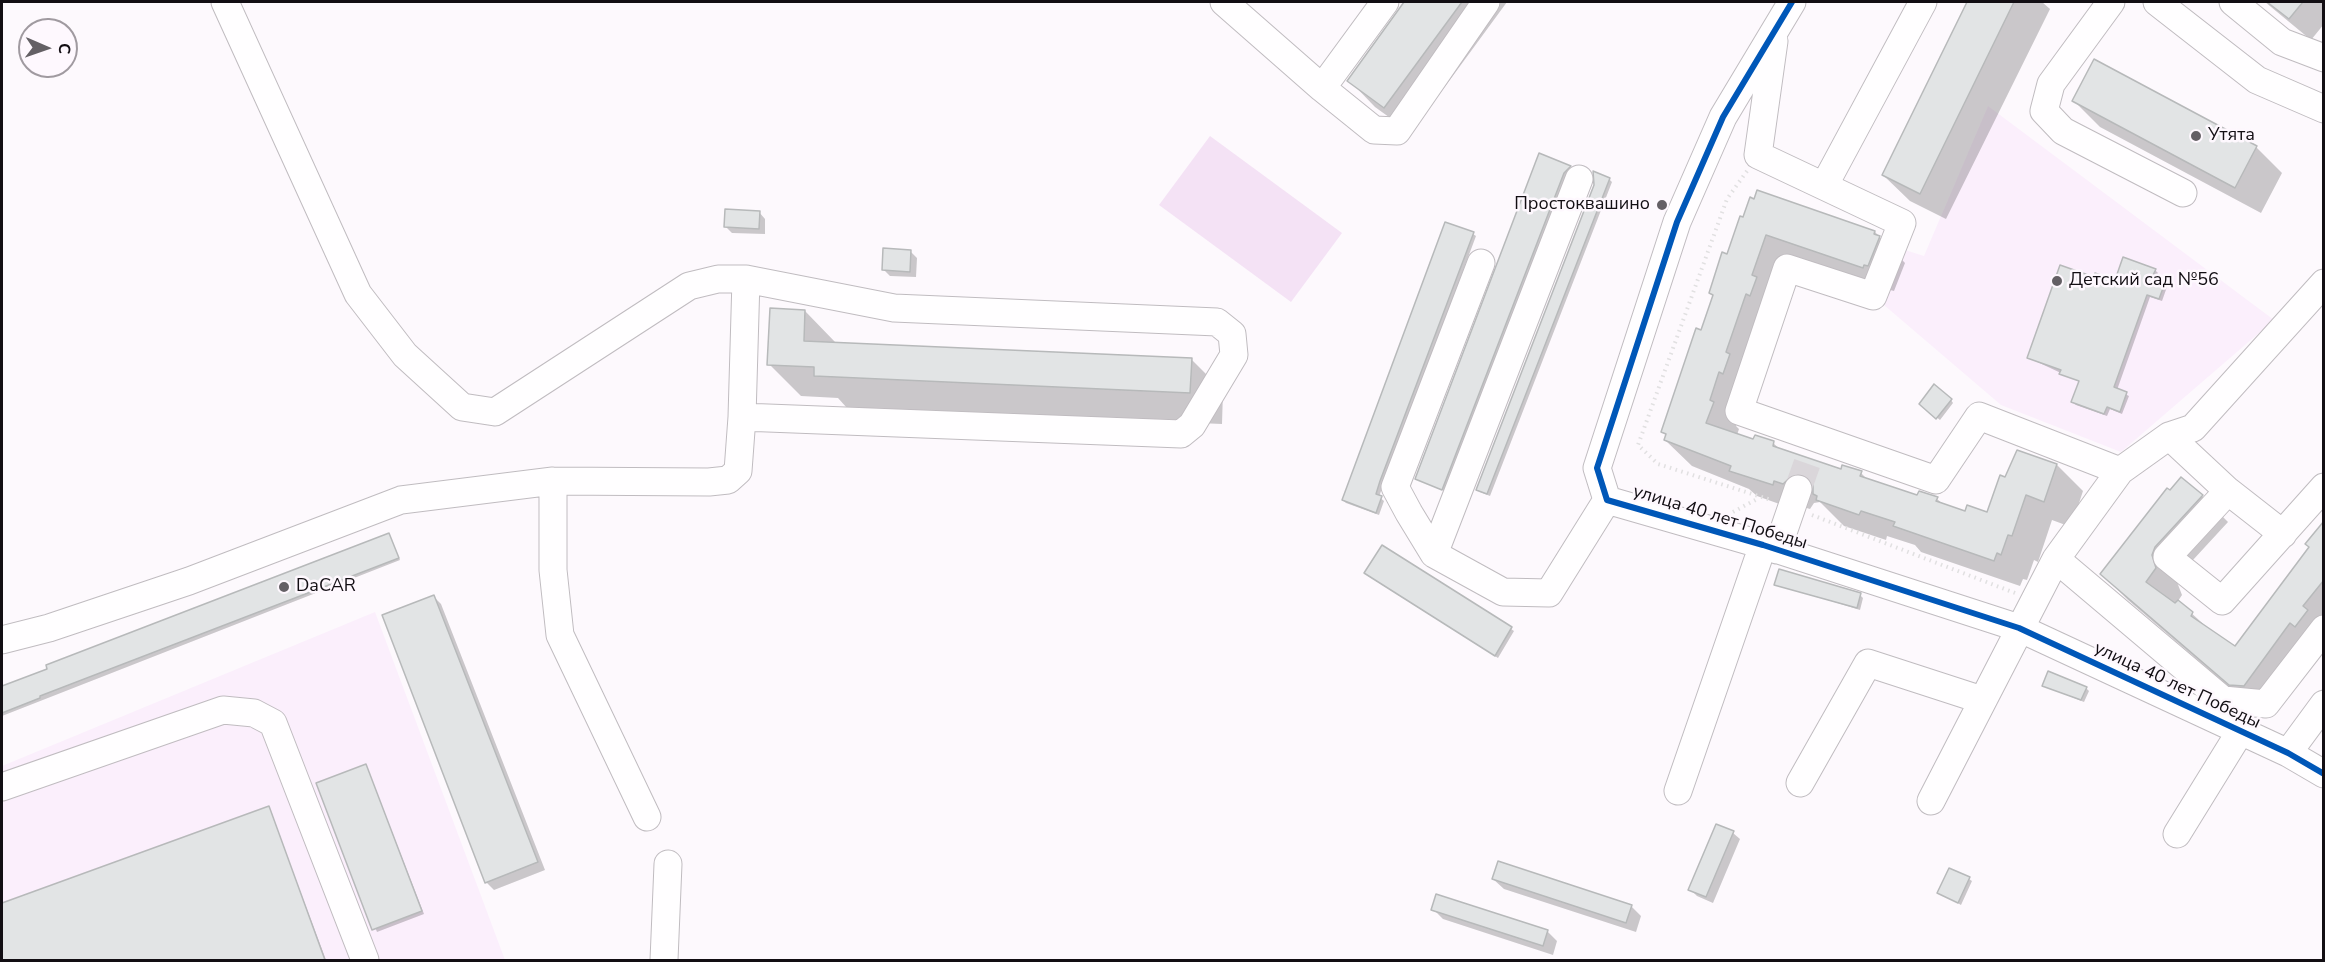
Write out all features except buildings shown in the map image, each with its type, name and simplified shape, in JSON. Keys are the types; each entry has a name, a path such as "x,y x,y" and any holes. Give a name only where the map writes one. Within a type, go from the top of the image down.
{"street":[{"path":"225,2 358,294 405,355 462,407 495,412 689,286 718,279 746,279 894,308 1217,322 1232,334 1234,355 1192,426 1181,434 742,417"},
{"path":"1224,2 1322,88 1374,130 1397,131 1486,2"},
{"path":"1322,88 1385,2"},
{"name":"улица 40 лет Победы","path":"1792,2 1723,117 1677,222 1597,468 1607,500 1770,547 2019,628 2288,753 2324,774"},
{"path":"1824,186 1923,2"},
{"path":"2111,2 2051,84 2044,111 2063,131 2183,193"},
{"path":"2233,2 2282,42 2324,58"},
{"path":"2169,5 2257,80 2324,109"},
{"path":"1776,28 1758,155 1902,223 1874,296 1787,268 1739,411 1813,447 1936,480 1979,416 2120,471"},
{"path":"1434,554 1579,179"},
{"path":"1481,263 1395,487 1434,554 1503,592 1549,593 1607,500"},
{"path":"2,640 49,628 189,581 401,500 554,481 709,482 728,480 738,471 746,279"},
{"path":"1931,801 2056,559 2120,471 2169,436 2193,428 2324,282"},
{"path":"2169,436 2228,491 2283,534"},
{"path":"554,481 553,570 560,635 647,817"},
{"path":"2228,491 2167,557 2222,602 2324,487"},
{"path":"1678,791 1770,547 1798,489"},
{"path":"2056,559 2223,700 2266,704 2324,629"},
{"path":"1800,783 1868,663 1983,700"},
{"path":"2288,753 2324,704"},
{"path":"2,787 223,710 254,713 273,723 365,960"},
{"path":"2177,834 2240,732"},
{"path":"664,960 668,864"}],"path":[{"path":"1729,514 1759,498"}],"shaded area":[{"name":"Детский сад №56","path":"1988,106 2274,320 2121,452 2001,405 1884,305 1905,250 1924,256"},
{"path":"1210,136 1342,233 1291,302 1159,205"},
{"path":"375,612 505,960 2,960 2,766"}],"tunnel":[{"path":"1798,489 1809,458"}],"cycle path":[{"path":"1792,2 1723,117 1677,222 1597,468 1607,500 1763,545 2019,628 2288,753 2324,774"}],"place":[{"name":"Утята","path":"2196,136"},
{"name":"Простоквашино","path":"1662,205"},
{"name":"Детский сад №56","path":"2057,281"},
{"name":"DaCAR","path":"284,587"}]}
